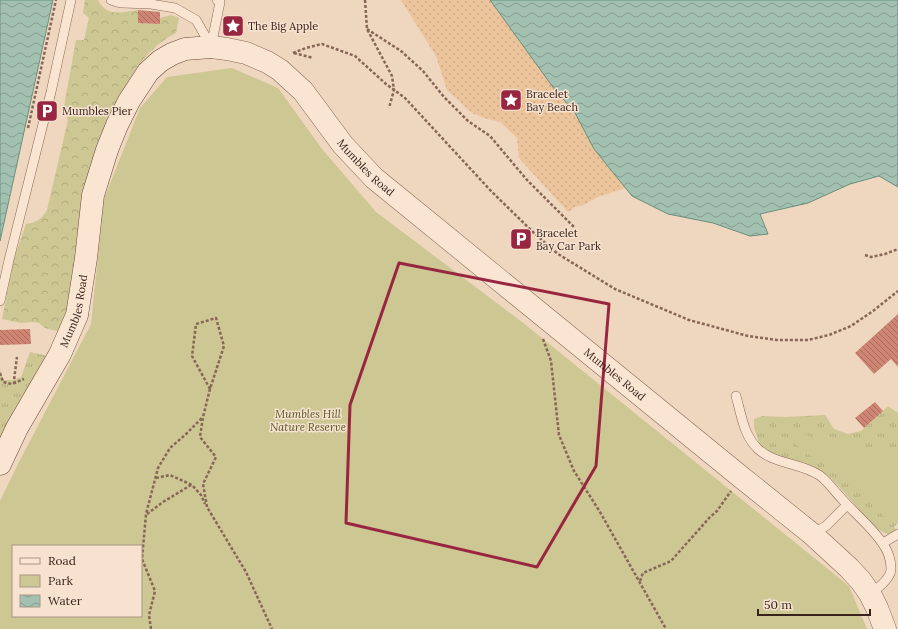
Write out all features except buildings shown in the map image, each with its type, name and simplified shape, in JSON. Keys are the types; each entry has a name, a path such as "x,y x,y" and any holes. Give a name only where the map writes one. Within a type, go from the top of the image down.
{"street":[{"name":"Mumbles Road","path":"0,464 17,428 60,354 76,315 86,258 93,195 112,138 129,101 148,72 160,61 172,54 185,49 211,47 227,49 246,53 280,70 303,91 343,145 374,178 812,534 861,581 870,594 885,629"}],"lane":[{"path":"0,301 51,92 71,0"},
{"path":"111,0 122,3 151,4 175,8 196,20 211,47"},
{"path":"211,47 220,2 217,0"},
{"path":"736,396 748,437 756,448 766,456 820,475 883,543 889,556 891,571 882,585 870,594"},
{"path":"812,534 826,526 847,505"},
{"path":"883,543 898,534"}],"path":[{"path":"364,0 366,29 392,76 394,90 389,108"},
{"path":"366,29 401,50 423,71 444,97 468,121 490,136 527,180 574,227"},
{"path":"293,53 322,44 355,56 386,84 405,98 496,196 558,254 615,289 689,320 748,336 777,340 808,340 829,335 851,326 874,311 898,291"},
{"path":"865,255 871,257 898,249"},
{"path":"207,508 203,484 216,457 200,437 210,389 224,346 216,318 196,324 192,356 210,389"},
{"path":"542,335 551,361 559,435 565,450 574,471 600,512 666,629"},
{"path":"0,373 4,382 15,384 14,380 17,357"},
{"path":"151,629 149,615 156,591 142,560 146,514 158,468 170,448 203,417"},
{"path":"156,478 170,475 192,485 201,495 207,508 246,572 272,629"},
{"path":"639,581 643,574 671,561 717,511 741,477"},
{"path":"146,514 192,485"}],"highlighted area":[{"path":"399,263 609,304 596,466 537,567 346,523 350,405"}],"green space":[{"path":"85,0 98,0 102,6 111,12 138,10 139,23 160,24 160,18 171,15 179,18 176,33 155,47 149,53 138,66 126,87 65,330 57,331 45,328 39,323 21,323 2,319 14,259 26,224 38,220 47,210 68,120 66,116 68,107 64,106 76,40 84,40 89,18 83,13"},
{"name":"Mumbles Hill Nature Reserve","path":"232,68 278,88 322,149 376,212 522,322 849,586 867,629 0,629 0,501 91,324 104,199 140,108 167,77"},
{"path":"30,352 48,356 0,439 0,368 4,380 13,380 21,377"},
{"path":"888,406 898,413 898,523 894,527 898,531 894,535 883,532 873,526 830,477 820,470 767,453 759,443 754,427 754,419 763,416 785,417 825,415 834,429 848,434 861,431"},
{"path":"794,431 822,440 843,442 857,449 887,454 898,450 898,519 890,525 868,492 858,482 837,468 810,455 790,440"}],"sand":[{"path":"401,0 898,0 898,187 879,176 850,184 808,203 760,214 768,234 750,236 713,223 668,214 632,196 626,188 598,197 583,205 575,207 568,212 519,158 517,138 500,122 472,113 447,90 436,56"}],"water":[{"path":"0,0 53,0 0,241"},
{"path":"490,0 898,0 898,187 879,176 850,184 808,203 760,214 768,234 750,236 713,223 668,214 632,196 594,149 574,111 555,90"}],"place":[{"name":"The Big Apple","path":"233,26"},
{"name":"Bracelet Bay Beach","path":"511,100"},
{"name":"Mumbles Pier","path":"47,111"},
{"name":"Bracelet Bay Car Park","path":"521,239"}]}
